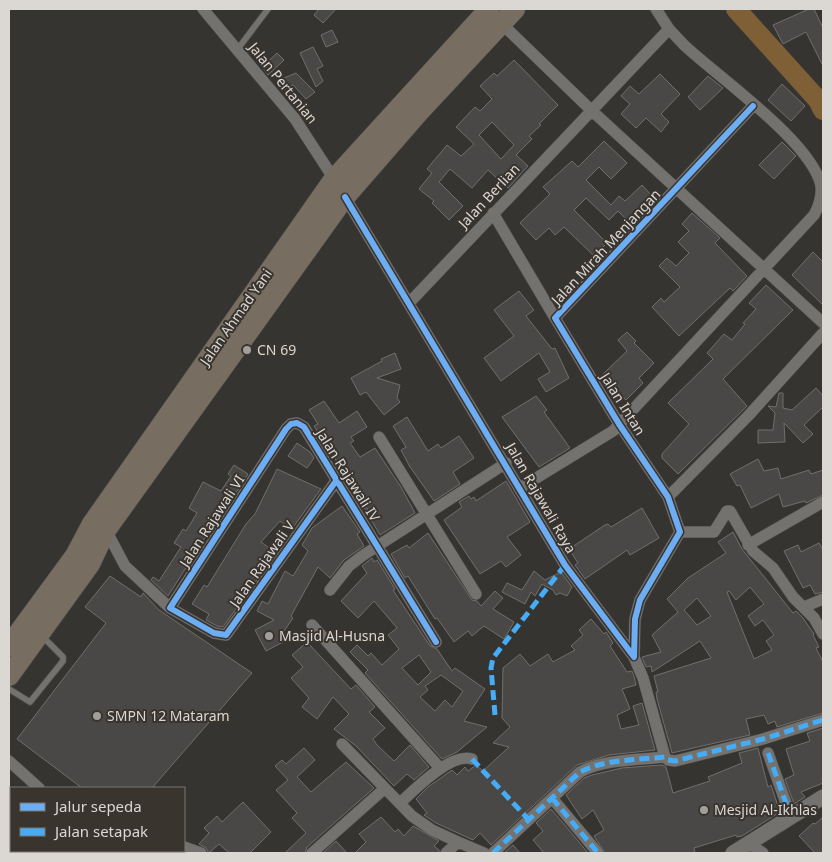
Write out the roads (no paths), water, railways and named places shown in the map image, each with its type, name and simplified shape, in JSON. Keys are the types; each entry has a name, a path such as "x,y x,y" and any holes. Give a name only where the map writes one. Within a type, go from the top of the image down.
{"highway":[{"path":"100,530 345,197 495,16 515,9"},
{"name":"Jalan Ahmad Yani","path":"9,646 82,560 100,530 334,179 495,16"},
{"path":"9,676 40,634 82,560"}],"street":[{"name":"Jalan Pertanian","path":"203,9 295,119 334,179"},
{"path":"520,488 592,445 619,424 762,268 814,215 819,204 821,193 817,175 789,137 693,54 669,29 656,9"},
{"path":"495,16 591,110 823,323"},
{"name":"Jalan Berlian","path":"410,302 669,29"},
{"name":"Jalan Mirah Menjangan","path":"557,320 753,106"},
{"name":"Jalan Rajawali Raya","path":"345,197 410,302 565,565 634,657"},
{"name":"Jalan Intan","path":"493,214 619,424 668,497"},
{"path":"823,333 749,415 668,497 680,532 640,600 635,618 634,657 643,678 665,757 668,760 675,761 763,739 823,720"},
{"name":"Jalan Rajawali IV","path":"294,423 303,426 436,642"},
{"name":"Jalan Rajawali VI","path":"170,608 286,429 294,423"},
{"path":"379,437 476,594"},
{"path":"330,590 349,566 377,544 506,463"},
{"name":"Jalan Rajawali V","path":"170,608 219,635 229,633 336,480"},
{"path":"748,545 823,502"},
{"path":"680,532 714,532 728,510 748,545 773,568 793,597 804,607 823,633"},
{"path":"100,530 126,566 170,608"},
{"path":"804,607 823,599"},
{"path":"312,625 440,768"},
{"path":"342,744 384,789 421,823 484,853"},
{"path":"768,753 791,817"},
{"path":"400,804 440,768 466,757 472,759"},
{"path":"493,853 580,772 588,768 610,763 665,757"},
{"path":"9,761 38,787"},
{"path":"312,853 384,789"},
{"path":"733,853 823,797"},
{"path":"552,798 598,853"},
{"path":"446,853 458,842"},
{"path":"748,843 763,853"},
{"path":"185,847 201,853"}],"lane":[{"path":"237,50 268,9"},
{"path":"9,689 30,702 63,661 60,652 40,634"}],"waterway":[{"path":"736,9 818,100 823,110"}],"place":[{"name":"CN 69","path":"247,350"},
{"name":"Masjid Al-Husna","path":"269,636"},
{"name":"SMPN 12 Mataram","path":"97,716"},
{"name":"Mesjid Al-Ikhlas","path":"704,810"}]}
